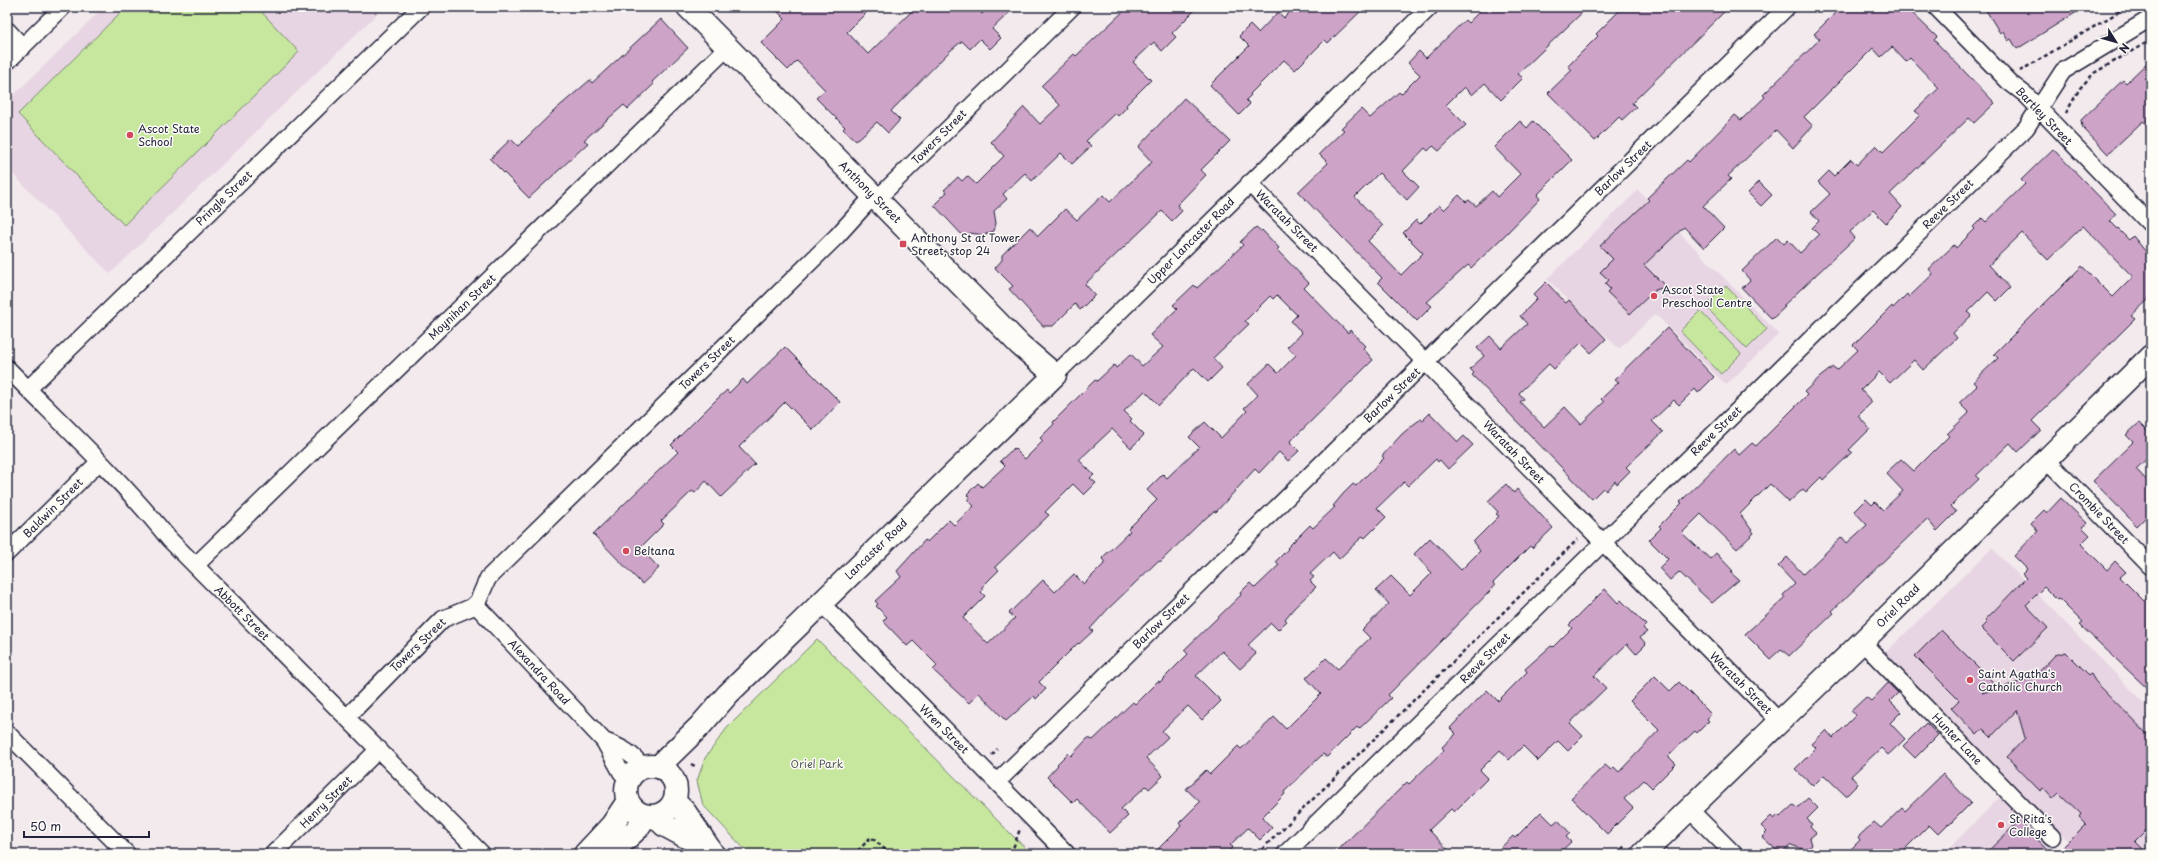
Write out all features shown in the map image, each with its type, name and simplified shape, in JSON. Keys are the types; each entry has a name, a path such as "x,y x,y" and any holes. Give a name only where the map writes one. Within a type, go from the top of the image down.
{"street":[{"path":"7,62 63,7"},
{"name":"Pringle Street","path":"28,389 421,7"},
{"name":"Anthony Street","path":"688,7 1020,345 1055,375"},
{"name":"Towers Street","path":"347,717 443,619 467,610 475,604 488,578 837,236 866,204 886,189 1072,7"},
{"name":"Upper Lancaster Road","path":"1055,375 1430,7"},
{"name":"Barlow Street","path":"997,782 1787,7"},
{"name":"Bartley Street","path":"1936,7 2151,225"},
{"name":"Reeve Street","path":"1285,854 2026,128 2063,71 2151,18"},
{"path":"7,30 23,47"},
{"name":"Moynihan Street","path":"196,565 727,48"},
{"name":"Waratah Street","path":"1250,183 1779,721"},
{"name":"Oriel Road","path":"1643,854 1862,642 2151,356"},
{"name":"Abbott Street","path":"7,368 100,462 196,565 482,854"},
{"name":"Lancaster Road","path":"644,772 700,726 728,694 1055,375"},
{"name":"Crombie Street","path":"2046,460 2151,568"},
{"name":"Baldwin Street","path":"7,553 100,462"},
{"name":"Wren Street","path":"821,603 1067,854"},
{"name":"Alexandra Road","path":"475,604 604,741 621,772 644,772"},
{"name":"Hunter Lane","path":"1862,642 2052,837"},
{"name":"Lancaster Road","path":"674,792 700,726"},
{"path":"7,733 127,854"},
{"name":"Henry Street","path":"273,854 379,749"},
{"path":"644,772 670,776 674,792 710,851 650,816 632,808 628,801 627,786 644,772"},
{"path":"610,854 650,816 670,808 674,792"},
{"path":"585,854 612,825 628,801"},
{"path":"1689,808 1734,854"}],"path":[{"path":"2018,72 2127,7"},
{"path":"2064,116 2080,88 2094,73 2151,40"},
{"path":"1257,854 1581,536"},
{"path":"691,764 695,766"},
{"path":"1011,854 1022,825"},
{"path":"854,854 870,837 890,854"}],"shaded area":[{"name":"Ascot State School","path":"104,7 384,7 110,274 7,168 7,102"},
{"name":"Ascot State Preschool Centre","path":"1638,190 1779,334 1726,385 1655,314 1619,349 1547,279"},
{"path":"1992,548 2151,710 2151,854 1943,854 2001,796 2057,853 2068,841 1884,654"}],"green space":[{"name":"Ascot State School","path":"126,7 257,7 299,52 124,225 18,114"},
{"path":"1726,286 1767,329 1747,349 1705,306"},
{"path":"1700,311 1741,354 1721,374 1680,331"},
{"name":"Oriel Park","path":"817,639 1032,854 749,854 703,805 697,781 705,758 727,728"}],"building":[{"path":"773,7 872,7 847,32 868,54 916,7 975,7 982,14 990,7 1015,7 992,29 1001,38 990,49 980,39 970,49 962,41 950,51 891,111 900,120 888,133 877,122 856,141 843,129 845,127 816,98 825,90 797,61 788,70 761,43 785,19"},
{"path":"1128,7 1198,7 1172,33 1176,37 1162,51 1154,42 1133,62 1151,80 1126,105 1127,107 1118,116 1115,113 1086,141 1091,146 1072,164 1061,153 1032,181 1025,173 1003,194 1007,199 994,211 996,223 994,231 983,235 970,233 965,238 934,205 947,192 944,190 958,177 962,181 967,176 976,184 1004,156 991,142 1024,107 1040,124 1060,105 1041,86 1074,54 1076,56"},
{"path":"1295,7 1365,7 1328,43 1325,40 1295,70 1284,60 1250,94 1251,95 1246,100 1250,104 1239,115 1210,85 1249,46 1239,36 1250,25 1258,33 1278,12 1284,18"},
{"path":"1484,7 1588,7 1518,74 1523,78 1501,100 1485,83 1472,95 1464,87 1446,105 1466,125 1439,151 1433,146 1428,151 1425,148 1403,171 1419,187 1407,200 1379,173 1355,197 1383,226 1368,241 1401,275 1423,253 1403,233 1416,220 1420,224 1439,205 1444,210 1459,195 1466,202 1469,200 1476,206 1492,191 1497,197 1520,174 1494,147 1520,121 1527,128 1533,121 1572,160 1537,195 1540,199 1506,234 1471,268 1468,265 1427,302 1432,306 1417,321 1378,282 1382,278 1298,192 1328,163 1319,154 1344,130 1341,128 1361,109 1370,118 1399,92 1401,94 1420,75 1408,63 1419,51 1426,58 1465,20 1468,23"},
{"path":"1623,7 1729,7 1632,103 1636,107 1622,120 1619,117 1595,141 1548,93 1572,70 1568,66 1598,36 1596,34"},
{"path":"1841,7 1906,7 1937,37 1934,40 1995,103 1974,123 1969,118 1890,194 1902,207 1886,223 1873,210 1850,232 1855,238 1783,306 1785,307 1772,319 1742,288 1750,280 1742,271 1777,237 1784,244 1788,240 1800,253 1819,235 1812,228 1819,221 1811,212 1830,194 1818,182 1829,171 1834,176 1851,159 1857,165 1876,145 1883,152 1920,115 1915,111 1939,88 1910,58 1906,62 1892,47 1881,57 1873,48 1804,117 1813,126 1793,148 1776,130 1728,176 1731,179 1703,206 1724,228 1704,248 1684,227 1644,265 1666,287 1655,290 1630,314 1607,292 1610,289 1605,284 1609,280 1600,272 1613,259 1600,246 1649,200 1647,198 1687,160 1689,162 1735,115 1741,120 1765,97 1763,95 1820,39 1814,34"},
{"path":"1984,7 2085,7 2017,49 2011,39 2008,41 2003,31 2000,33"},
{"path":"661,19 688,48 652,82 654,84 628,109 624,105 584,140 588,143 529,198 490,159 511,139 518,146 555,110 590,80 592,83"},
{"path":"2151,59 2151,130 2143,121 2108,154 2082,127 2081,120 2123,80 2126,83"},
{"path":"1184,98 1230,141 1201,170 1206,175 1177,205 1182,211 1172,221 1162,211 1085,284 1095,295 1080,310 1075,304 1053,326 1043,326 1009,289 1013,286 995,268 1002,260 1002,255 1030,227 1038,236 1065,209 1077,220 1103,195 1110,202 1152,162 1138,147"},
{"path":"2053,149 2116,214 2110,221 2129,240 2133,236 2151,258 2151,297 2131,316 2135,319 2032,421 2041,430 2018,452 2010,443 1976,476 1979,479 1951,506 1956,512 1937,531 1927,519 1832,611 1834,613 1789,656 1781,649 1770,659 1745,634 1785,598 1783,595 1795,584 1778,566 1787,557 1803,574 1842,537 1847,543 1867,525 1854,511 1866,499 1872,505 1875,502 1883,510 1903,491 1886,473 1901,459 1914,471 1949,436 1947,434 1969,413 1959,403 1977,386 1973,382 1998,358 1994,354 2082,266 2113,297 2133,277 2083,226 2048,260 2022,233 1989,265 2010,288 1997,301 1988,292 1968,312 1972,315 1953,333 1957,338 1923,370 1914,360 1890,383 1879,372 1861,390 1872,402 1858,416 1870,429 1849,450 1852,452 1823,480 1821,477 1806,492 1803,489 1789,502 1770,484 1740,514 1754,533 1737,549 1701,514 1682,533 1710,559 1716,553 1733,571 1731,573 1739,580 1712,603 1679,572 1670,580 1659,568 1668,559 1649,540 1661,528 1659,526 1682,503 1680,502 1734,449 1739,455 1752,443 1756,446 1807,395 1804,392 1833,367 1837,370 1858,350 1853,345 1892,306 1893,308 1907,294 1909,297 1933,274 1929,269 1954,245 1956,248 1975,229 1973,227 1982,218 1986,222 2025,184 2021,180"},
{"path":"1759,182 1772,195 1761,206 1748,193"},
{"path":"1256,227 1261,231 1262,230 1279,248 1277,250 1309,283 1304,288 1348,333 1350,330 1365,346 1363,348 1373,360 1290,442 1299,451 1288,461 1279,452 1259,473 1255,469 1216,512 1214,511 1198,525 1108,609 1090,629 1093,631 1079,644 1078,643 1039,682 1046,689 1036,699 1034,696 1006,721 979,693 969,703 933,670 937,666 936,664 913,641 907,646 883,621 887,617 876,606 878,604 875,601 901,577 897,571 925,540 927,542 949,520 954,525 974,506 968,500 970,497 967,494 978,483 982,487 1005,466 1000,461 1014,448 1025,459 1043,441 1040,438 1054,424 1053,422 1095,380 1097,381 1114,365 1116,368 1131,354 1142,366 1163,347 1150,335 1177,309 1173,305 1194,285 1197,288 1243,245 1240,242","holes":["1277,295 1297,315 1291,321 1302,333 1287,347 1296,355 1278,373 1269,364 1248,384 1258,395 1244,408 1247,411 1221,438 1205,422 1189,437 1199,447 1167,478 1163,474 1147,490 1157,500 1128,529 1130,531 1102,558 1106,562 1084,584 1074,574 1055,592 1043,580 1009,613 1015,618 988,644 963,618 985,596 981,592 983,590 981,588 999,570 995,567 1049,515 1045,512 1073,484 1084,495 1096,483 1090,478 1094,475 1079,460 1112,429 1131,448 1144,435 1130,421 1132,419 1124,411 1145,391 1159,405 1194,368 1208,382 1222,368 1213,358 1249,324 1245,321 1270,296 1273,299"]},
{"path":"1546,282 1566,303 1569,300 1606,339 1591,353 1581,343 1554,369 1549,364 1519,393 1524,399 1520,402 1544,427 1565,407 1581,424 1604,402 1601,399 1619,382 1615,379 1667,328 1714,377 1698,393 1695,389 1679,405 1674,400 1652,421 1663,432 1626,467 1630,471 1617,484 1615,481 1606,491 1603,488 1592,499 1472,375 1474,373 1470,369 1484,356 1477,348 1490,336 1501,348 1527,324 1520,316 1537,299 1533,295"},
{"path":"785,347 840,402 813,430 785,402 739,447 755,464 721,497 706,481 695,493 692,491 661,521 664,524 640,548 659,568 642,584 593,534 678,452 671,445 716,400 727,390 729,393 743,379 747,384"},
{"path":"1430,413 1458,442 1464,436 1473,445 1448,469 1440,460 1438,462 1436,459 1408,486 1404,482 1377,508 1386,517 1365,538 1363,536 1339,559 1333,552 1310,574 1314,577 1310,581 1316,587 1294,608 1285,619 1287,621 1278,630 1271,623 1248,645 1256,654 1240,669 1222,651 1196,676 1221,701 1202,720 1188,706 1162,731 1168,737 1146,758 1163,776 1149,789 1146,786 1121,809 1128,816 1110,833 1077,799 1073,803 1047,777 1058,765 1057,764 1068,753 1071,756 1088,738 1093,740 1133,702 1135,704 1158,681 1160,682 1188,654 1184,650 1241,595 1240,593 1250,583 1255,588 1279,565 1276,561 1310,525 1313,528 1335,507 1333,506 1353,484 1356,486 1384,458 1382,456 1402,434 1421,419 1423,420"},
{"path":"2139,423 2151,435 2151,455 2136,469 2151,485 2151,512 2137,526 2093,481 2133,442 2126,435"},
{"path":"1506,484 1514,493 1517,489 1553,528 1532,548 1530,546 1493,583 1495,586 1388,695 1391,698 1359,729 1357,727 1327,757 1323,754 1284,792 1285,794 1262,817 1272,828 1260,840 1248,828 1230,845 1233,847 1226,854 1153,854 1181,826 1179,823 1200,802 1186,789 1206,770 1210,774 1238,746 1241,749 1274,717 1286,729 1321,694 1306,678 1326,658 1338,669 1370,638 1362,630 1389,604 1376,590 1391,576 1410,595 1432,573 1414,554 1430,538 1461,570 1480,551 1473,542 1499,516 1496,514 1498,512 1488,501"},
{"path":"2061,498 2087,523 2082,527 2090,535 2081,544 2107,570 2115,561 2126,572 2120,577 2144,601 2151,594 2151,692 2080,625 2083,623 2059,599 2057,600 2044,587 2026,605 2048,628 2014,661 1981,628 1987,622 1985,620 2026,578 2022,574 2027,569 2014,556 2038,531 2031,523 2044,510 2047,513"},
{"path":"1605,589 1618,603 1621,600 1646,625 1643,628 1647,632 1640,637 1646,644 1636,654 1627,644 1594,676 1606,688 1570,723 1583,736 1568,751 1558,741 1538,761 1523,746 1509,760 1500,750 1480,770 1488,778 1454,812 1451,809 1429,830 1452,854 1334,854 1407,782 1409,784 1444,750 1442,747 1456,734 1450,728 1487,690 1498,701 1527,672 1525,669 1551,646 1553,647 1572,628 1569,625"},
{"path":"1941,630 1993,682 1982,693 2033,678 2055,655 2066,652 2089,675 2091,674 2095,681 2151,738 2151,825 2135,841 2148,854 2056,854 2086,824 2079,817 2081,814 2059,793 2053,799 2043,788 2040,791 2007,757 2025,738 2017,710 1991,737 1983,729 1977,735 1951,708 1959,700 1915,656"},
{"path":"1655,676 1670,691 1679,682 1711,714 1707,719 1709,721 1697,733 1695,731 1668,756 1676,764 1652,788 1644,780 1624,799 1633,808 1607,834 1571,798 1605,765 1611,770 1614,767 1619,772 1659,730 1630,701"},
{"path":"1888,683 1898,693 1890,701 1901,712 1890,723 1905,739 1888,755 1881,748 1851,776 1858,784 1846,796 1824,775 1813,786 1795,769 1816,748 1812,744 1826,730 1833,738 1856,715 1851,711 1866,697 1871,701"},
{"path":"1926,723 1938,735 1915,758 1903,746"},
{"path":"1943,774 1971,803 1949,825 1948,824 1938,834 1929,825 1900,854 1846,854 1860,840 1858,837 1874,822 1881,828 1902,808 1905,811"},
{"path":"1808,798 1818,808 1807,819 1812,824 1810,827 1816,833 1810,838 1812,845 1806,850 1791,845 1781,854 1762,837 1767,832 1761,826 1771,816 1774,819 1778,815 1780,817 1793,805 1797,808"},
{"path":"1541,812 1553,824 1558,820 1570,833 1566,837 1571,842 1558,854 1494,854 1513,836 1515,838"},
{"path":"2019,821 2052,854 1985,854"}],"place":[{"name":"Ascot State School","path":"130,135"},
{"name":"Anthony St at Tower Street, stop 24","path":"903,244"},
{"name":"Ascot State Preschool Centre","path":"1654,296"},
{"name":"Beltana","path":"626,551"},
{"name":"Saint Agatha's Catholic Church","path":"1970,680"},
{"name":"St Rita's College","path":"2001,825"}]}
